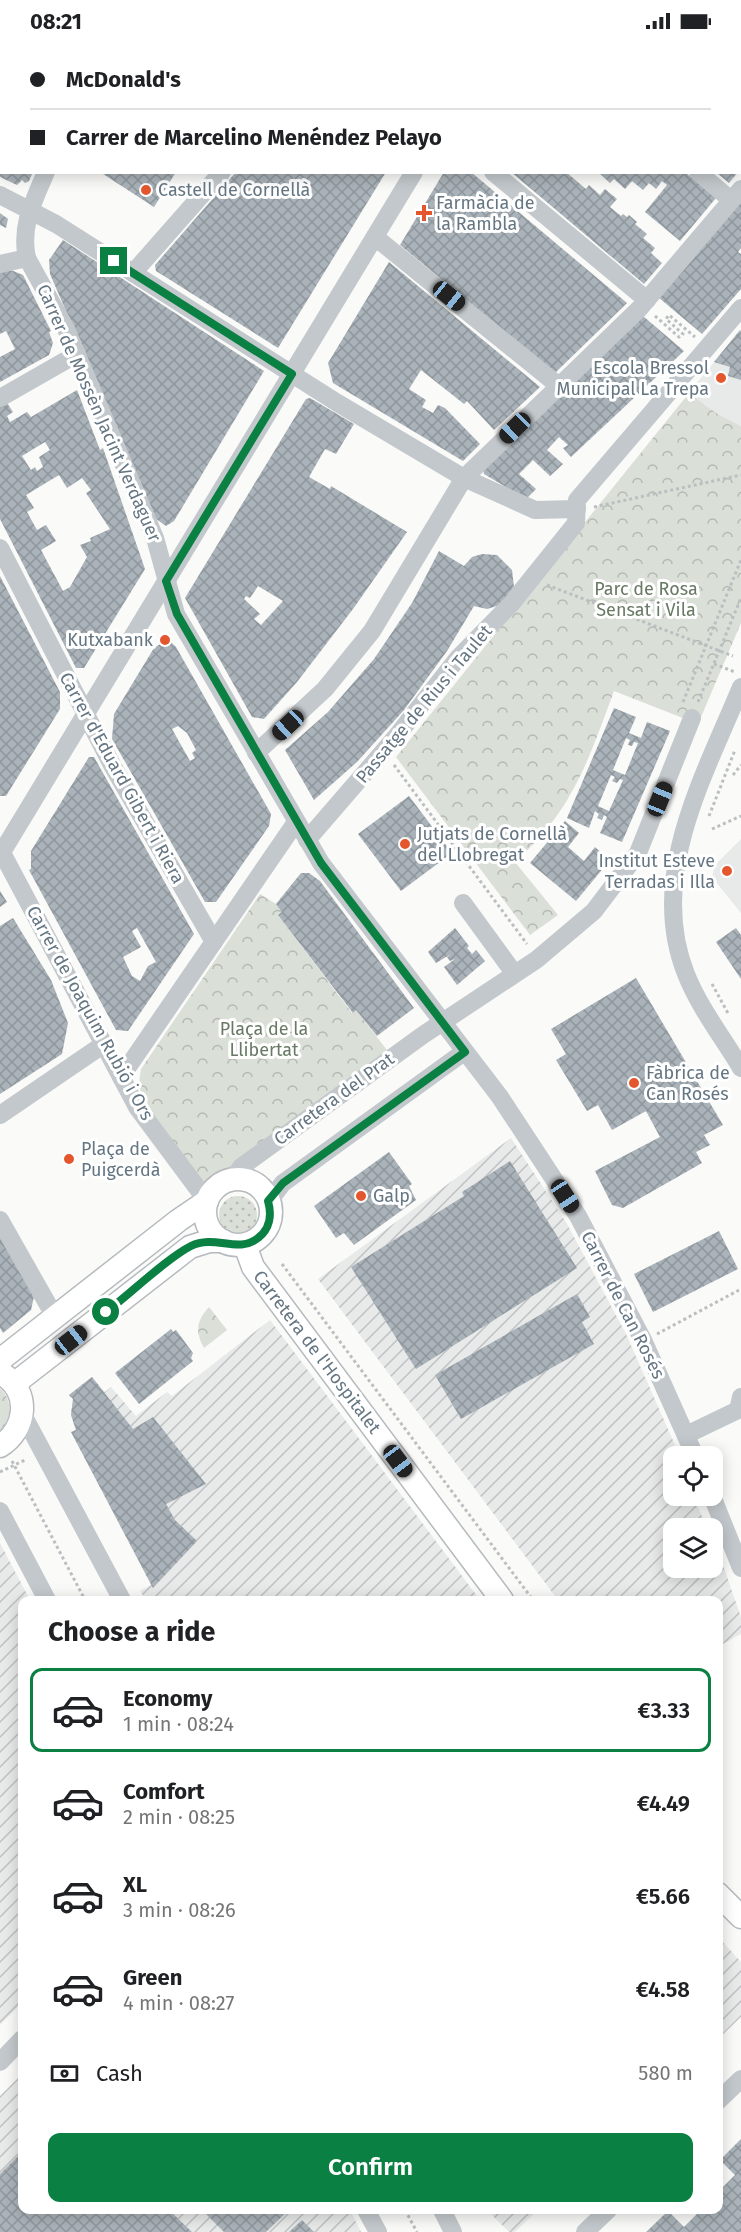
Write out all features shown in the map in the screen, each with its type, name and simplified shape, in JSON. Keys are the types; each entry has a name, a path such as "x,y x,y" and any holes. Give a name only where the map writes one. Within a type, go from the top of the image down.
{"main road":[{"path":"0,1360 179,1220 207,1201 216,1189 241,1179 257,1185 268,1201 271,1210 266,1230 258,1239 245,1245 223,1241 200,1243 190,1247 7,1378 19,1393 22,1413 16,1432 4,1450"},
{"path":"207,1201 207,1223 223,1241"},
{"name":"Carretera de l'Hospitalet","path":"245,1245 253,1267 499,1596"},
{"path":"723,1899 741,1917"}],"street":[{"name":"Carrer de Mossèn Jacint Verdaguer","path":"45,174 30,210 24,236 27,258 77,354 155,538 177,614 307,840"},
{"path":"133,273 220,174"},
{"path":"1,850 413,174"},
{"path":"495,174 645,303"},
{"path":"256,753 326,689 366,640 388,609 430,531 464,478 645,303 736,195 701,174"},
{"path":"0,195 56,224 292,374 464,478 535,510 577,509"},
{"path":"375,237 559,386"},
{"path":"0,264 27,258"},
{"name":"Passatge de Rius i Taulet","path":"307,840 384,752 458,658 531,579 576,523 578,500 741,308"},
{"path":"0,398 77,354"},
{"name":"Carrer d'Eduard Gibert i Riera","path":"0,548 86,713 214,942"},
{"path":"741,687 685,828 675,864 672,899 675,937 686,974 741,1068"},
{"name":"Carretera del Prat","path":"232,1181 241,1167 514,973 576,928 594,911 626,871 646,835 686,714"},
{"path":"121,1077 296,822"},
{"name":"Carrer de Can Rosés","path":"307,840 321,863 500,1097 578,1216 643,1340 691,1446"},
{"name":"Carrer de Joaquim Rubió i Ors","path":"1,850 137,1107 207,1201"},
{"path":"463,903 514,973"},
{"path":"0,1115 104,1044"},
{"path":"268,1201 283,1183 465,1052"},
{"path":"0,1220 55,1317"},
{"path":"686,1435 738,1410 741,1398"},
{"path":"22,1413 120,1596"},
{"path":"716,1506 741,1568"},
{"path":"0,1511 45,1596"},
{"path":"0,2062 18,2043"},
{"path":"723,2096 741,2079"},
{"path":"368,2214 378,2232"},
{"path":"444,2214 453,2232"},
{"path":"585,2232 604,2214"}],"path":[{"path":"645,303 680,338 683,334 666,319 669,315 708,348"},
{"path":"577,509 598,507 741,474"},
{"path":"686,714 706,646 741,560"},
{"path":"531,579 733,656"},
{"path":"686,714 714,664 741,598"},
{"path":"714,664 727,670"},
{"path":"706,823 737,745"},
{"path":"384,752 527,944"},
{"path":"733,775 741,765"},
{"path":"712,828 741,816"},
{"path":"711,982 731,1017"},
{"name":"Carretera de l'Hospitalet","path":"282,1264 529,1596"},
{"path":"655,1335 741,1289"},
{"path":"4,1450 83,1596"},
{"path":"0,1472 29,1458"},
{"path":"407,2214 417,2232"}],"shaded area":[{"name":"Escola Bressol Municipal La Trepa","path":"740,330 741,426 716,413 689,393"},
{"name":"Institut Esteve Terradas i Illa","path":"741,839 741,913 712,877 715,865"},
{"path":"511,1138 566,1222 626,1334 675,1445 663,1446 663,1506 697,1506 703,1518 663,1518 663,1578 723,1578 723,1565 741,1617 741,1634 723,1644 723,1596 555,1596 318,1279"},
{"path":"270,1320 477,1596 143,1596 140,1591 151,1585 71,1432 76,1430 71,1415 73,1399 69,1395 92,1377 105,1392 111,1387 136,1416 167,1392 172,1396"},
{"path":"0,1543 28,1596 18,1596 18,2007 0,2025"},
{"path":"723,1942 741,1962 741,2017 723,2034"},
{"path":"18,2078 18,2214 352,2214 361,2232 0,2232 0,2096"},
{"path":"491,2214 534,2214 515,2232 509,2232"}],"green space":[{"name":"Parc de Rosa Sensat i Vila","path":"689,393 716,413 741,426 741,623 698,724 614,691 587,762 565,804 535,843 515,862 558,915 530,935 396,757"},
{"name":"Plaça de la Llibertat","path":"260,894 276,904 282,912 278,915 352,1013 356,1010 390,1054 210,1185 203,1183 153,1115 140,1089 141,1069"},
{"path":"238,1196 245,1197 251,1202 256,1208 256,1222 251,1228 245,1233 238,1234 231,1233 225,1228 220,1222 219,1215 220,1208 225,1202 231,1197"},
{"path":"209,1307 227,1330 204,1348 198,1327 201,1317"},
{"path":"0,1388 9,1404 9,1415 0,1431"}],"building":[{"path":"0,174 32,174 29,181 25,183 22,180 17,185 0,177"},
{"name":"Castell de Cornellà","path":"103,174 175,174 154,207"},
{"path":"234,174 385,174 278,348 156,271 155,265"},
{"path":"443,174 473,174 627,303 555,373 400,245"},
{"path":"513,174 568,174 586,189 589,185 600,195 605,189 617,199 610,207 621,216 629,215 637,222 635,224 647,234 643,238 655,248 651,253 662,263 644,284"},
{"path":"600,174 687,174 716,198 680,241 645,212 667,185 662,181 656,189 649,183 643,190 632,181 625,189 614,179 610,183"},
{"path":"718,174 736,174 729,183"},
{"path":"741,200 741,248 738,252 741,254 741,289 702,334 658,297"},
{"path":"0,213 8,219 6,228 0,225"},
{"path":"63,240 264,371 174,521 166,526 156,519 50,274 49,260"},
{"path":"389,262 540,387 494,430 467,401 464,404 421,370 409,389 426,400 422,407 433,413 438,405 445,408 480,444 463,461 333,383 328,363"},
{"path":"11,270 23,275 51,331 49,332 53,343 49,355 0,382 0,357 15,349 6,331 0,334 0,273"},
{"path":"643,316 684,351 571,457 563,448 568,445 559,437 547,450 563,464 550,476 533,460 519,474 536,489 526,499 484,474 483,468"},
{"path":"740,330 741,380 728,376 730,367 714,362"},
{"path":"77,390 100,450 103,448 145,569 84,668 76,668 0,519 0,402 5,400 13,412 7,416 10,422 27,412 31,417","holes":["45,442 50,450 39,457 43,467 37,471 35,467 31,470 22,456","59,475 67,488 82,478 91,490 86,493 110,529 80,545 87,557 70,587 63,591 41,550 56,541 46,525 37,530 27,512 34,508 26,495"]},
{"path":"310,398 354,424 336,454 325,449 309,477 330,489 331,486 407,532 353,609 297,682 264,719 252,717 185,598 306,399","holes":["258,586 283,601 261,625 254,619 260,614 244,599 246,596 250,598"]},
{"path":"439,551 464,566 472,557 482,554 497,555 512,570 514,587 500,605 487,609 474,606 447,651 404,710 357,762 314,800 285,750 328,712 374,659 412,603"},
{"path":"0,576 60,692 60,709 6,796 0,796"},
{"path":"163,642 172,643 176,647 271,814 269,826 216,902 205,902 112,739 114,714 154,648","holes":["178,726 187,733 196,750 192,753 195,758 190,761 172,729"]},
{"path":"614,708 636,717 629,733 641,738 647,722 670,731 622,842 600,833 607,817 604,815 602,820 597,818 599,814 595,811 589,828 567,818","holes":["626,738 630,740 628,745 638,743 625,775 613,770","611,775 615,777 612,781 617,783 620,779 623,780 609,811 598,806"]},
{"path":"89,757 94,757 194,934 128,1031 116,1030 29,870 31,869 31,851","holes":["137,928 156,962 148,966 140,981 132,976 123,957 141,947 132,931"]},
{"name":"Jutjats de Cornellà del Llobregat","path":"409,796 452,853 401,891 358,834"},
{"path":"565,821 579,833 568,847 584,861 595,847 610,860 576,901 530,863"},
{"path":"301,873 309,873 320,881 414,1008 377,1036 356,1010 353,1013 278,915 282,912 276,904"},
{"path":"0,891 7,902 0,907"},
{"path":"13,918 51,980 68,1023 62,1054 0,1094 0,926"},
{"path":"455,928 469,946 467,948 472,954 476,950 485,961 457,985 444,967 455,959 450,961 447,957 451,954 436,963 428,952"},
{"path":"736,928 741,935 741,979 716,942"},
{"name":"Fàbrica de Can Rosés","path":"636,978 723,1125 704,1135 710,1145 696,1152 702,1163 623,1208 612,1205 595,1171 660,1137 646,1111 612,1130 598,1105 587,1111 556,1060 566,1054 551,1029"},
{"path":"389,1152 412,1184 409,1186 416,1200 354,1245 344,1233 336,1238 314,1206"},
{"path":"510,1161 577,1268 416,1369 351,1267 464,1196 462,1192"},
{"path":"0,1231 35,1292 31,1310 3,1333 0,1328"},
{"path":"719,1231 738,1269 653,1312 634,1274"},
{"path":"577,1294 590,1317 582,1322 594,1344 461,1419 435,1375"},
{"path":"171,1329 173,1332 176,1330 193,1353 191,1358 193,1361 139,1404 115,1373"},
{"path":"92,1377 133,1429 153,1417 206,1484 166,1504 175,1520 197,1541 153,1588 71,1432 76,1430 71,1415 73,1399 69,1395"},
{"path":"741,2139 741,2232 646,2232 665,2214 671,2214 684,2227 697,2214 723,2214 723,2187 735,2175 723,2163 723,2157"},
{"path":"18,2156 18,2214 173,2214 192,2232 0,2232 0,2174"},
{"path":"206,2214 285,2214 266,2232 224,2232"},
{"path":"302,2220 314,2232 289,2232"}],"place":[{"name":"Castell de Cornellà","path":"146,190"},
{"name":"Farmàcia de la Rambla","path":"424,213"},
{"name":"Escola Bressol Municipal La Trepa","path":"721,378"},
{"name":"Kutxabank","path":"165,640"},
{"name":"Jutjats de Cornellà del Llobregat","path":"405,844"},
{"name":"Institut Esteve Terradas i Illa","path":"727,871"},
{"name":"Fàbrica de Can Rosés","path":"634,1083"},
{"name":"Plaça de Puigcerdà","path":"69,1159"},
{"name":"Galp","path":"361,1196"}],"route":[{"path":"106,1312 190,1247 209,1241 223,1241 237,1246 258,1239 270,1221 271,1210 268,1201 283,1183 465,1052 321,863 177,614 168,591 166,581 292,374 114,261"}]}
